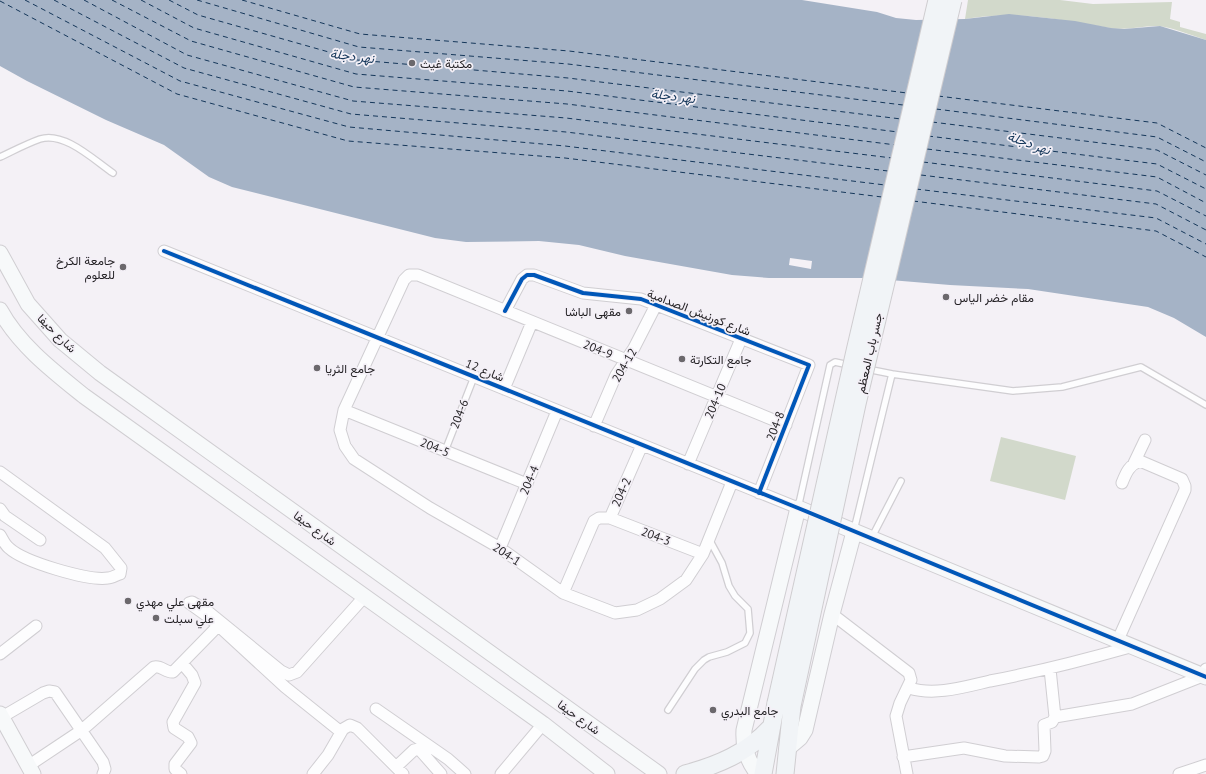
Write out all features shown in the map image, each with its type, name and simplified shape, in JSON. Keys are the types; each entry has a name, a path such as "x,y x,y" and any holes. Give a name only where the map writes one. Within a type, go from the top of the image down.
{"main road":[{"name":"جسر باب المعظم","path":"784,705 843,403 937,0"},
{"name":"جسر باب المعظم","path":"784,705 857,404 952,0"},
{"name":"شارع حيفا","path":"0,254 28,304 60,340 100,373 659,774"},
{"path":"0,310 6,321 41,361 84,396 543,724 607,774"},
{"path":"757,773 746,749 744,730 798,508 1124,644 1205,674"},
{"path":"787,749 800,738 806,730 832,614 854,532"},
{"path":"685,774 724,761 746,749 760,739 770,728 784,705"},
{"path":"784,705 787,749 785,774"},
{"path":"1,715 31,770"},
{"path":"757,773 770,728"},
{"path":"787,749 795,774"}],"street":[{"name":"شارع 12","path":"164,251 798,508"},
{"name":"204-1","path":"409,275 404,280 344,410 340,430 345,446 354,460 430,508 500,548 563,593 615,613 637,610 660,600 686,580 703,554 732,482"},
{"name":"204-9","path":"409,275 418,275 786,426"},
{"name":"شارع كورنيش الصدامية","path":"505,311 522,279 527,275 534,275 583,293 640,299 809,365"},
{"name":"204-12","path":"594,426 616,375 634,348 656,305"},
{"path":"504,389 532,322"},
{"name":"204-10","path":"688,464 741,339"},
{"name":"204-8","path":"759,493 809,365"},
{"name":"204-5","path":"344,410 527,484"},
{"name":"204-4","path":"500,548 557,411"},
{"path":"1122,483 1127,471 1134,463 1145,440"},
{"name":"204-2","path":"563,593 594,521 599,518 610,518 642,445"},
{"path":"909,688 920,692 958,688 1050,669 1124,644 1185,486 1182,479 1169,472 1140,461 1134,463"},
{"path":"0,535 9,548 15,552 33,561 53,568 93,578 110,578 120,574 121,568 105,548 1,476"},
{"path":"0,509 5,516 40,540"},
{"name":"204-3","path":"610,518 703,554"},
{"path":"341,732 285,687 218,626 194,608 190,602 206,610 281,671 288,675 297,672 365,596"},
{"path":"832,614 909,673 911,680 909,688 900,703 896,716 907,774"},
{"path":"0,654 36,626"},
{"path":"31,770 82,730 154,667 158,666 171,672 182,663 218,626"},
{"path":"181,774 175,769 175,764 191,743 188,737 174,728 174,722 195,683 192,675 182,663"},
{"path":"904,757 964,748 1005,756 1043,756 1045,751 1044,725 1052,722 1055,717 1050,669"},
{"path":"1055,717 1132,704 1205,674"},
{"path":"1,715 43,693 48,691 55,692 103,762 105,769 103,774"},
{"path":"376,709 448,759 465,774"},
{"path":"501,774 543,724"},
{"path":"313,774 328,755 346,726 354,726 400,770 414,750 419,749 441,774"},
{"path":"1179,774 1206,765"}],"lane":[{"path":"0,157 40,139 53,137 67,142 113,173"},
{"path":"798,508 830,365 838,362 892,374 1013,391 1062,387 1141,368 1206,405"},
{"path":"854,532 892,374"},
{"name":"204-6","path":"445,451 474,377"},
{"path":"871,539 902,481"},
{"path":"668,710 699,665 709,657 727,652 745,643 750,633 750,618 748,609 735,596 729,586 722,563 709,539"}],"shaded area":[{"path":"968,0 1060,0 1093,4 1172,2 1170,19 1180,22 1180,27 1206,34 1206,40 1177,30 1159,26 1116,29 1056,19 1002,15 965,19"},
{"path":"1001,437 1076,456 1065,500 990,481"}],"water":[{"name":"نهر دجلة","path":"0,0 802,0 877,12 896,18 916,20 965,19 1009,14 1075,21 1111,28 1124,29 1160,26 1206,40 1206,337 1174,318 1148,307 1028,289 950,285 866,278 769,278 732,275 625,256 579,245 539,241 466,242 435,238 232,187 209,177 164,145 106,120 0,66"}],"pier":[{"path":"790,258 812,261 811,269 789,265"}],"ferry route":[{"path":"25,0 180,81 349,127 565,146 885,185"},
{"path":"54,0 184,68 351,114 566,132 888,171"},
{"path":"84,0 187,55 353,101 566,118 892,158"},
{"path":"112,0 191,41 354,87 567,104 896,145"},
{"path":"141,0 194,28 356,74 567,91 898,132"},
{"path":"169,0 198,15 357,60 568,78 901,119"},
{"path":"197,0 359,47 568,64 903,105"},
{"path":"242,0 360,34 569,51 907,93"},
{"path":"0,1 177,94 348,141 565,158 882,197"},
{"path":"938,96 1157,123 1206,148"},
{"path":"936,109 1157,137 1206,162"},
{"path":"932,122 1157,150 1206,175"},
{"path":"928,136 1157,164 1206,189"},
{"path":"927,149 1157,177 1206,203"},
{"path":"923,162 1157,191 1206,216"},
{"path":"921,175 1156,204 1206,230"},
{"path":"916,189 1156,218 1206,244"},
{"path":"913,201 1156,231 1206,257"}],"cycle path":[{"path":"164,251 798,508 1206,677"},
{"path":"505,311 522,279 527,275 534,275 583,293 641,299 809,365 759,493"}],"place":[{"name":"مكتبة غيث","path":"412,63"},
{"name":"جامعة الكرخ للعلوم","path":"123,267"},
{"name":"مقام خضر الياس","path":"946,297"},
{"name":"مقهى الباشا","path":"629,311"},
{"name":"جامع التكارتة","path":"682,359"},
{"name":"جامع الثريا","path":"317,368"},
{"name":"مقهى علي مهدي","path":"128,601"},
{"name":"علي سبلت","path":"156,618"},
{"name":"جامع البدري","path":"713,710"}]}
